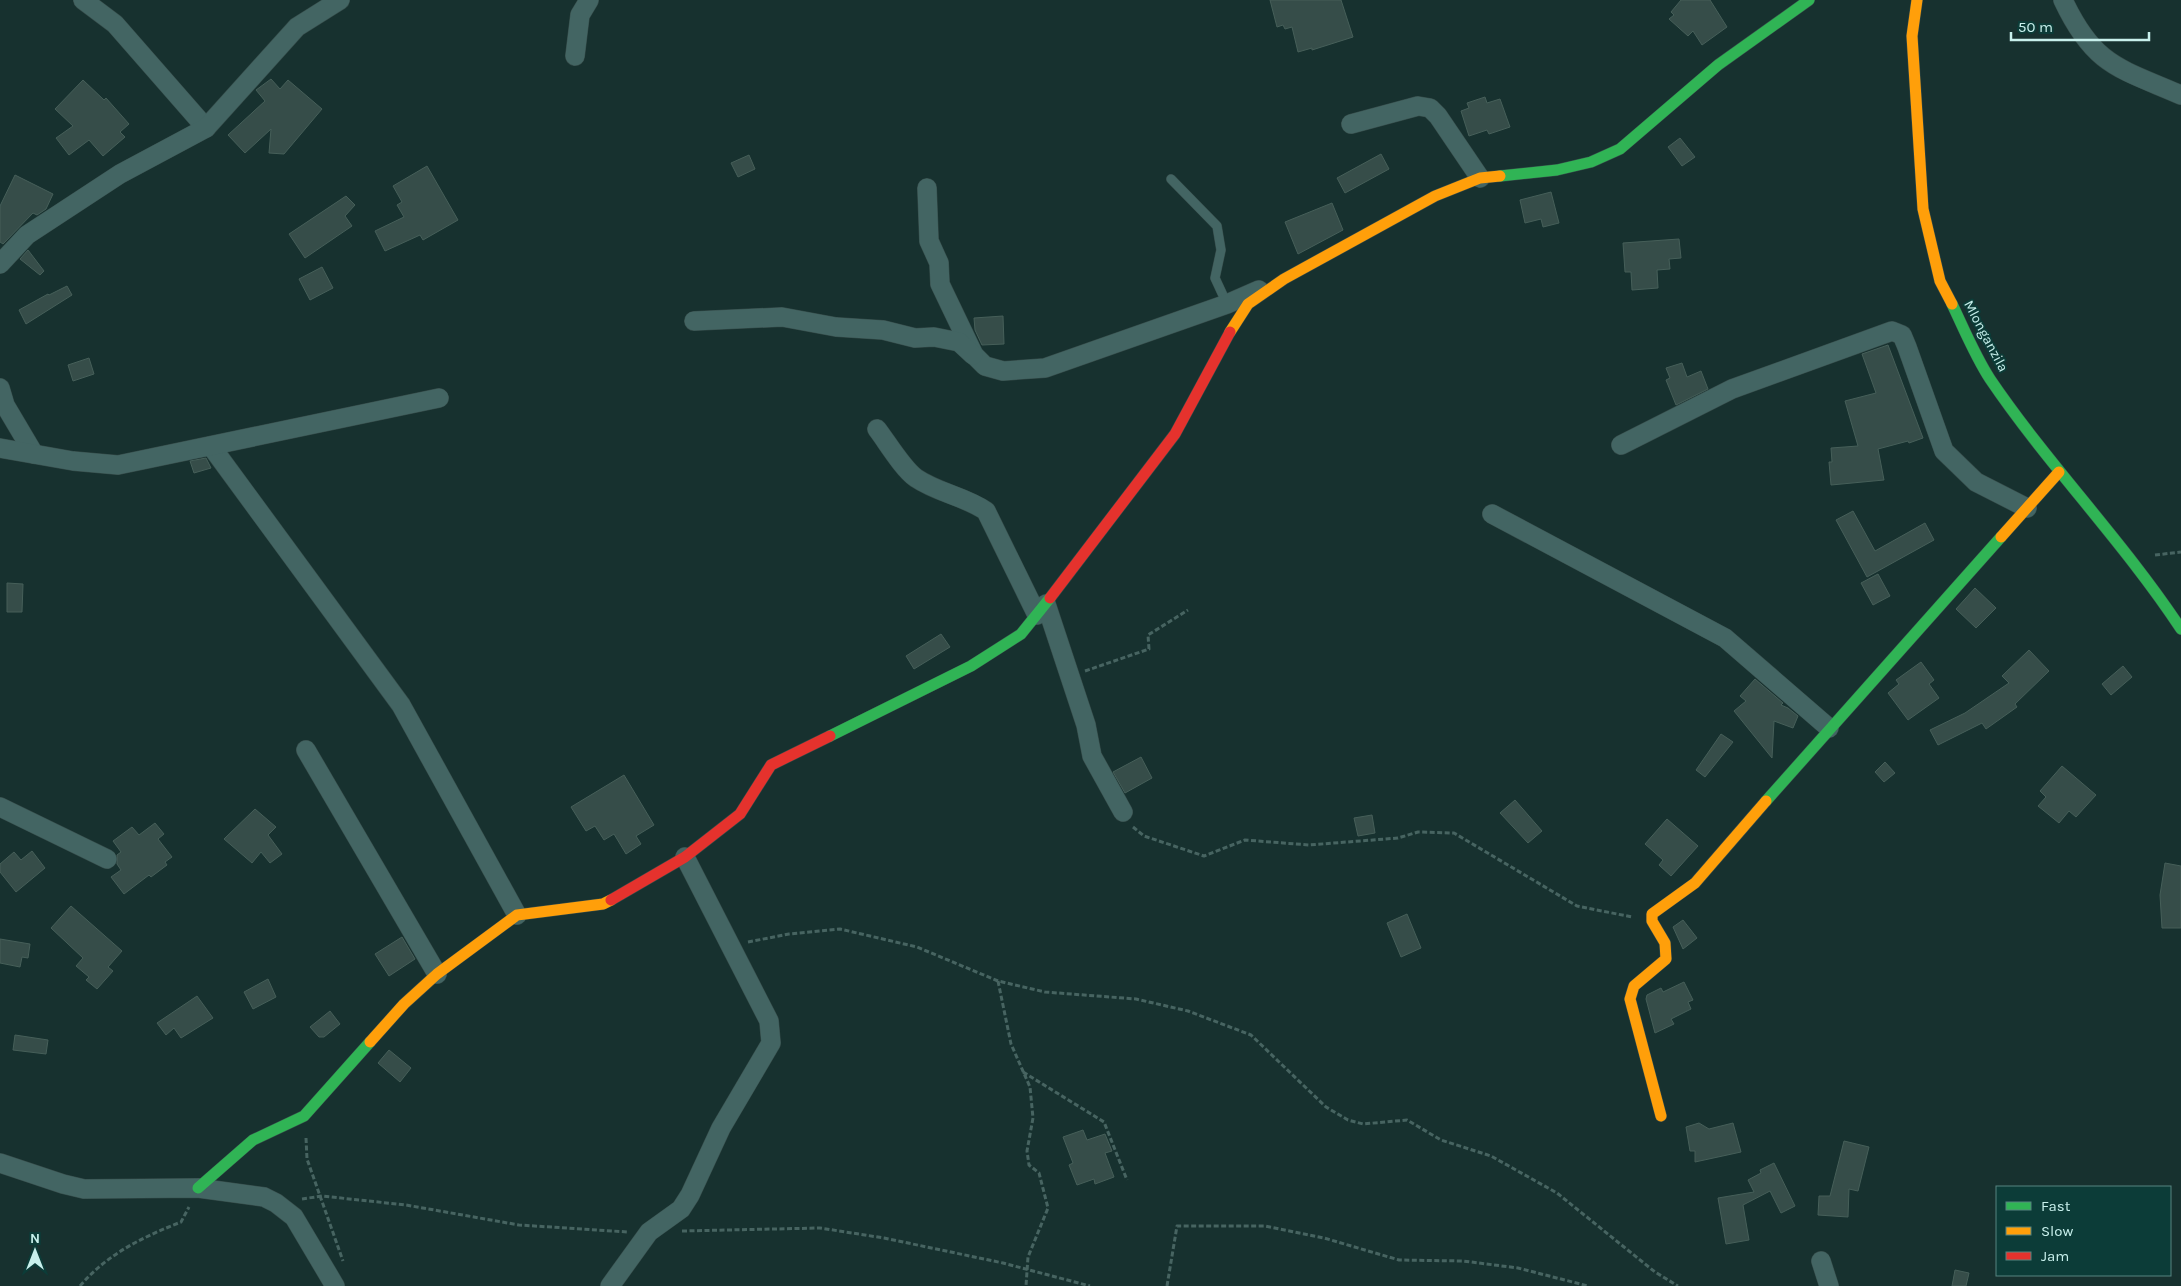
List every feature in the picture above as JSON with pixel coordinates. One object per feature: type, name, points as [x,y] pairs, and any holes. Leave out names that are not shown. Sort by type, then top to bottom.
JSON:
[{"type":"street","points":[[83,0],[115,24],[206,128]]},
{"type":"street","points":[[0,264],[27,235],[120,174],[206,128],[296,27],[340,0]]},
{"type":"street","points":[[575,56],[580,15],[589,0]]},
{"type":"street","points":[[694,321],[782,316],[836,328],[883,330],[915,338],[934,337],[959,342],[985,366],[1003,371],[1045,368],[1227,304],[1284,279],[1434,196],[1480,178],[1557,170],[1591,162],[1620,150],[1718,65],[1809,0]]},
{"type":"street","name":"Mlonganzila","points":[[1917,0],[1912,36],[1923,209],[1940,281],[1989,377],[2059,472],[2158,594],[2181,629]]},
{"type":"street","points":[[2063,0],[2081,34],[2091,48],[2110,64],[2181,95]]},
{"type":"street","points":[[1352,124],[1418,106],[1430,108],[1438,116],[1480,178]]},
{"type":"street","points":[[928,188],[929,241],[939,264],[940,284],[974,355]]},
{"type":"street","points":[[198,1188],[252,1140],[304,1116],[404,1004],[437,974],[517,915],[603,904],[685,856],[740,814],[771,765],[971,666],[1021,634],[1175,434],[1226,338],[1248,304],[1284,279]]},
{"type":"street","points":[[1622,445],[1732,389],[1892,331],[1902,335],[1944,451],[1976,482],[2027,508]]},
{"type":"street","points":[[0,388],[5,405],[34,454]]},
{"type":"street","points":[[0,448],[74,462],[118,465],[439,398]]},
{"type":"street","points":[[877,429],[914,477],[937,489],[971,501],[986,511],[1042,609],[1070,676],[1086,725],[1092,756],[1123,812]]},
{"type":"street","points":[[211,446],[401,705],[517,915]]},
{"type":"street","points":[[1662,1116],[1630,999],[1634,986],[1666,959],[1665,943],[1652,921],[1652,914],[1695,883],[1829,728],[2059,472]]},
{"type":"street","points":[[1492,514],[1725,638],[1829,728]]},
{"type":"street","points":[[306,750],[437,974]]},
{"type":"street","points":[[0,807],[107,859]]},
{"type":"street","points":[[610,1286],[649,1232],[681,1208],[690,1195],[721,1128],[771,1043],[769,1021],[685,856]]},
{"type":"street","points":[[0,1164],[63,1184],[84,1188],[198,1188],[249,1194],[276,1203],[294,1217],[335,1286]]},
{"type":"street","points":[[1821,1261],[1829,1286]]},
{"type":"lane","points":[[1172,179],[1217,226],[1221,250],[1215,278],[1227,304]]},
{"type":"path","points":[[1070,676],[1149,649],[1148,635],[1188,610]]},
{"type":"path","points":[[1123,812],[1132,826],[1144,836],[1204,856],[1245,840],[1309,845],[1398,838],[1418,832],[1454,834],[1577,906],[1628,918],[1652,914]]},
{"type":"path","points":[[730,945],[789,934],[840,929],[917,947],[998,981],[1045,992],[1136,999],[1188,1011],[1250,1035],[1326,1107],[1348,1120],[1363,1124],[1407,1120],[1442,1140],[1491,1156],[1557,1193],[1655,1272],[1678,1286]]},
{"type":"path","points":[[998,981],[1010,1044],[1030,1087],[1033,1118],[1027,1151],[1029,1165],[1039,1173],[1048,1208],[1028,1257],[1026,1286]]},
{"type":"path","points":[[1022,1071],[1104,1122],[1127,1180]]},
{"type":"path","points":[[304,1116],[307,1159],[344,1265]]},
{"type":"path","points":[[80,1286],[90,1273],[137,1240],[181,1222],[198,1188]]},
{"type":"path","points":[[1167,1286],[1177,1226],[1265,1226],[1324,1238],[1399,1260],[1463,1261],[1518,1268],[1588,1286]]},
{"type":"building","points":[[1270,0],[1341,0],[1353,37],[1312,50],[1312,48],[1298,52],[1292,27],[1285,29],[1283,25],[1277,27]]},
{"type":"building","points":[[1681,0],[1710,0],[1727,27],[1702,45],[1693,31],[1688,36],[1669,19],[1674,15],[1671,12]]},
{"type":"building","points":[[271,79],[280,89],[288,80],[322,109],[284,154],[269,153],[271,129],[245,153],[228,135],[265,101],[256,90]]},
{"type":"building","points":[[83,80],[104,100],[106,98],[129,124],[120,132],[125,137],[103,156],[89,140],[69,155],[56,138],[73,126],[55,109]]},
{"type":"building","points":[[1485,97],[1487,103],[1500,99],[1510,127],[1489,134],[1487,130],[1469,136],[1461,111],[1469,108],[1467,103]]},
{"type":"building","points":[[1680,138],[1695,157],[1682,166],[1668,147]]},
{"type":"building","points":[[1381,154],[1389,169],[1345,193],[1337,178]]},
{"type":"building","points":[[749,155],[755,169],[738,177],[731,163]]},
{"type":"building","points":[[427,166],[458,220],[423,240],[420,235],[385,251],[375,231],[404,217],[397,205],[402,202],[393,186]]},
{"type":"building","points":[[15,175],[53,194],[46,209],[37,215],[33,213],[3,244],[0,242],[0,206]]},
{"type":"building","points":[[1551,192],[1559,223],[1543,227],[1541,219],[1525,223],[1520,200]]},
{"type":"building","points":[[346,196],[355,205],[345,216],[352,226],[305,258],[289,234]]},
{"type":"building","points":[[1332,203],[1343,230],[1298,254],[1285,222]]},
{"type":"building","points":[[1679,239],[1681,258],[1669,259],[1670,269],[1657,270],[1658,288],[1632,290],[1631,272],[1625,272],[1623,243]]},
{"type":"building","points":[[28,250],[44,271],[40,275],[20,259]]},
{"type":"building","points":[[322,267],[333,288],[310,300],[299,279]]},
{"type":"building","points":[[67,286],[72,295],[26,324],[19,310]]},
{"type":"building","points":[[1003,316],[1004,344],[982,345],[975,330],[974,318]]},
{"type":"building","points":[[1888,345],[1923,438],[1909,443],[1908,441],[1878,449],[1884,480],[1831,485],[1829,462],[1832,462],[1831,448],[1858,446],[1845,401],[1876,393],[1862,354]]},
{"type":"building","points":[[89,358],[94,374],[73,381],[68,365]]},
{"type":"building","points":[[1682,363],[1687,377],[1701,371],[1708,389],[1676,405],[1666,380],[1670,378],[1666,368]]},
{"type":"building","points":[[206,458],[211,468],[194,473],[190,461]]},
{"type":"building","points":[[1853,511],[1875,551],[1925,523],[1934,540],[1867,577],[1836,520]]},
{"type":"building","points":[[1878,574],[1890,596],[1873,605],[1861,583]]},
{"type":"building","points":[[7,583],[23,584],[22,612],[7,612]]},
{"type":"building","points":[[1975,588],[1996,608],[1976,628],[1956,609]]},
{"type":"building","points":[[941,634],[950,647],[914,669],[906,656]]},
{"type":"building","points":[[2029,650],[2049,671],[2015,704],[2017,707],[1986,729],[1982,723],[1938,745],[1930,730],[1965,713],[2009,683],[2002,676]]},
{"type":"building","points":[[1921,662],[1934,680],[1929,684],[1939,698],[1908,720],[1888,693],[1899,684],[1896,680]]},
{"type":"building","points":[[2123,666],[2132,677],[2111,695],[2102,684]]},
{"type":"building","points":[[1755,679],[1783,703],[1781,705],[1798,716],[1793,728],[1774,721],[1772,758],[1734,711],[1746,701],[1740,696]]},
{"type":"building","points":[[1721,734],[1733,742],[1705,777],[1696,770]]},
{"type":"building","points":[[1141,757],[1152,778],[1125,793],[1113,772]]},
{"type":"building","points":[[1885,762],[1895,773],[1884,782],[1875,772]]},
{"type":"building","points":[[2062,766],[2096,795],[2076,817],[2069,811],[2059,823],[2038,806],[2046,797],[2040,791]]},
{"type":"building","points":[[624,775],[654,825],[636,836],[641,844],[626,854],[614,834],[604,840],[595,826],[586,831],[571,807]]},
{"type":"building","points":[[1515,800],[1542,831],[1528,843],[1500,813]]},
{"type":"building","points":[[255,809],[276,827],[268,835],[282,854],[270,863],[261,852],[252,863],[224,839]]},
{"type":"building","points":[[1372,815],[1375,833],[1358,836],[1354,818]]},
{"type":"building","points":[[1667,819],[1698,846],[1671,876],[1659,865],[1663,860],[1645,844]]},
{"type":"building","points":[[155,823],[164,834],[158,839],[172,857],[165,862],[167,865],[151,877],[149,875],[124,894],[111,877],[121,870],[117,864],[117,855],[121,852],[113,841],[132,827],[139,835]]},
{"type":"building","points":[[32,851],[45,868],[16,892],[0,872],[0,864],[14,852],[21,860]]},
{"type":"building","points":[[2165,863],[2181,866],[2181,928],[2162,928],[2160,895]]},
{"type":"building","points":[[71,906],[122,951],[108,967],[113,971],[97,989],[86,980],[89,977],[76,966],[83,958],[51,928]]},
{"type":"building","points":[[1407,914],[1421,948],[1401,957],[1387,923]]},
{"type":"building","points":[[1683,920],[1697,938],[1683,949],[1673,927]]},
{"type":"building","points":[[402,937],[415,959],[389,976],[375,954]]},
{"type":"building","points":[[0,939],[30,944],[28,958],[22,957],[20,967],[0,963]]},
{"type":"building","points":[[268,979],[276,997],[253,1009],[244,992]]},
{"type":"building","points":[[1684,982],[1693,1000],[1688,1002],[1691,1009],[1671,1019],[1674,1024],[1655,1033],[1646,999],[1647,995],[1661,988],[1663,992]]},
{"type":"building","points":[[197,996],[213,1018],[181,1038],[174,1028],[166,1035],[157,1023]]},
{"type":"building","points":[[330,1011],[340,1024],[324,1037],[319,1037],[310,1027]]},
{"type":"building","points":[[15,1035],[48,1040],[46,1054],[13,1050]]},
{"type":"building","points":[[389,1050],[411,1068],[400,1082],[378,1063]]},
{"type":"building","points":[[1699,1123],[1709,1129],[1733,1123],[1741,1152],[1695,1162],[1695,1151],[1690,1151],[1686,1127]]},
{"type":"building","points":[[1083,1130],[1087,1140],[1105,1134],[1112,1151],[1105,1153],[1114,1177],[1095,1184],[1094,1179],[1077,1185],[1069,1165],[1073,1163],[1063,1137]]},
{"type":"building","points":[[1844,1141],[1869,1147],[1858,1191],[1849,1189],[1848,1217],[1818,1215],[1819,1196],[1830,1196]]},
{"type":"building","points":[[1774,1163],[1795,1206],[1781,1213],[1770,1191],[1743,1205],[1749,1240],[1726,1244],[1718,1198],[1754,1192],[1748,1180],[1761,1173],[1760,1170]]},
{"type":"building","points":[[1955,1270],[1969,1273],[1966,1286],[1952,1286]]},
{"type":"traffic: fast","points":[[1500,176],[1557,170],[1591,162],[1620,149],[1718,65],[1809,0]]},
{"type":"traffic: fast","points":[[1952,304],[1990,379],[2037,442],[2135,565],[2181,629]]},
{"type":"traffic: fast","points":[[1766,801],[2001,537]]},
{"type":"traffic: fast","points":[[830,736],[971,666],[1021,634],[1050,598]]},
{"type":"traffic: fast","points":[[198,1188],[253,1140],[304,1116],[370,1042]]},
{"type":"traffic: slow","points":[[1917,0],[1912,36],[1923,209],[1940,281],[1952,304]]},
{"type":"traffic: slow","points":[[1230,332],[1248,304],[1284,279],[1435,196],[1480,178],[1500,176]]},
{"type":"traffic: slow","points":[[2001,537],[2059,472]]},
{"type":"traffic: slow","points":[[1661,1116],[1630,999],[1634,986],[1666,959],[1665,943],[1652,921],[1652,914],[1695,883],[1766,801]]},
{"type":"traffic: slow","points":[[370,1042],[404,1004],[437,974],[517,915],[603,904],[611,900]]},
{"type":"traffic: jam","points":[[1050,598],[1175,434],[1230,332]]},
{"type":"traffic: jam","points":[[611,900],[685,857],[740,814],[771,765],[830,736]]}]
